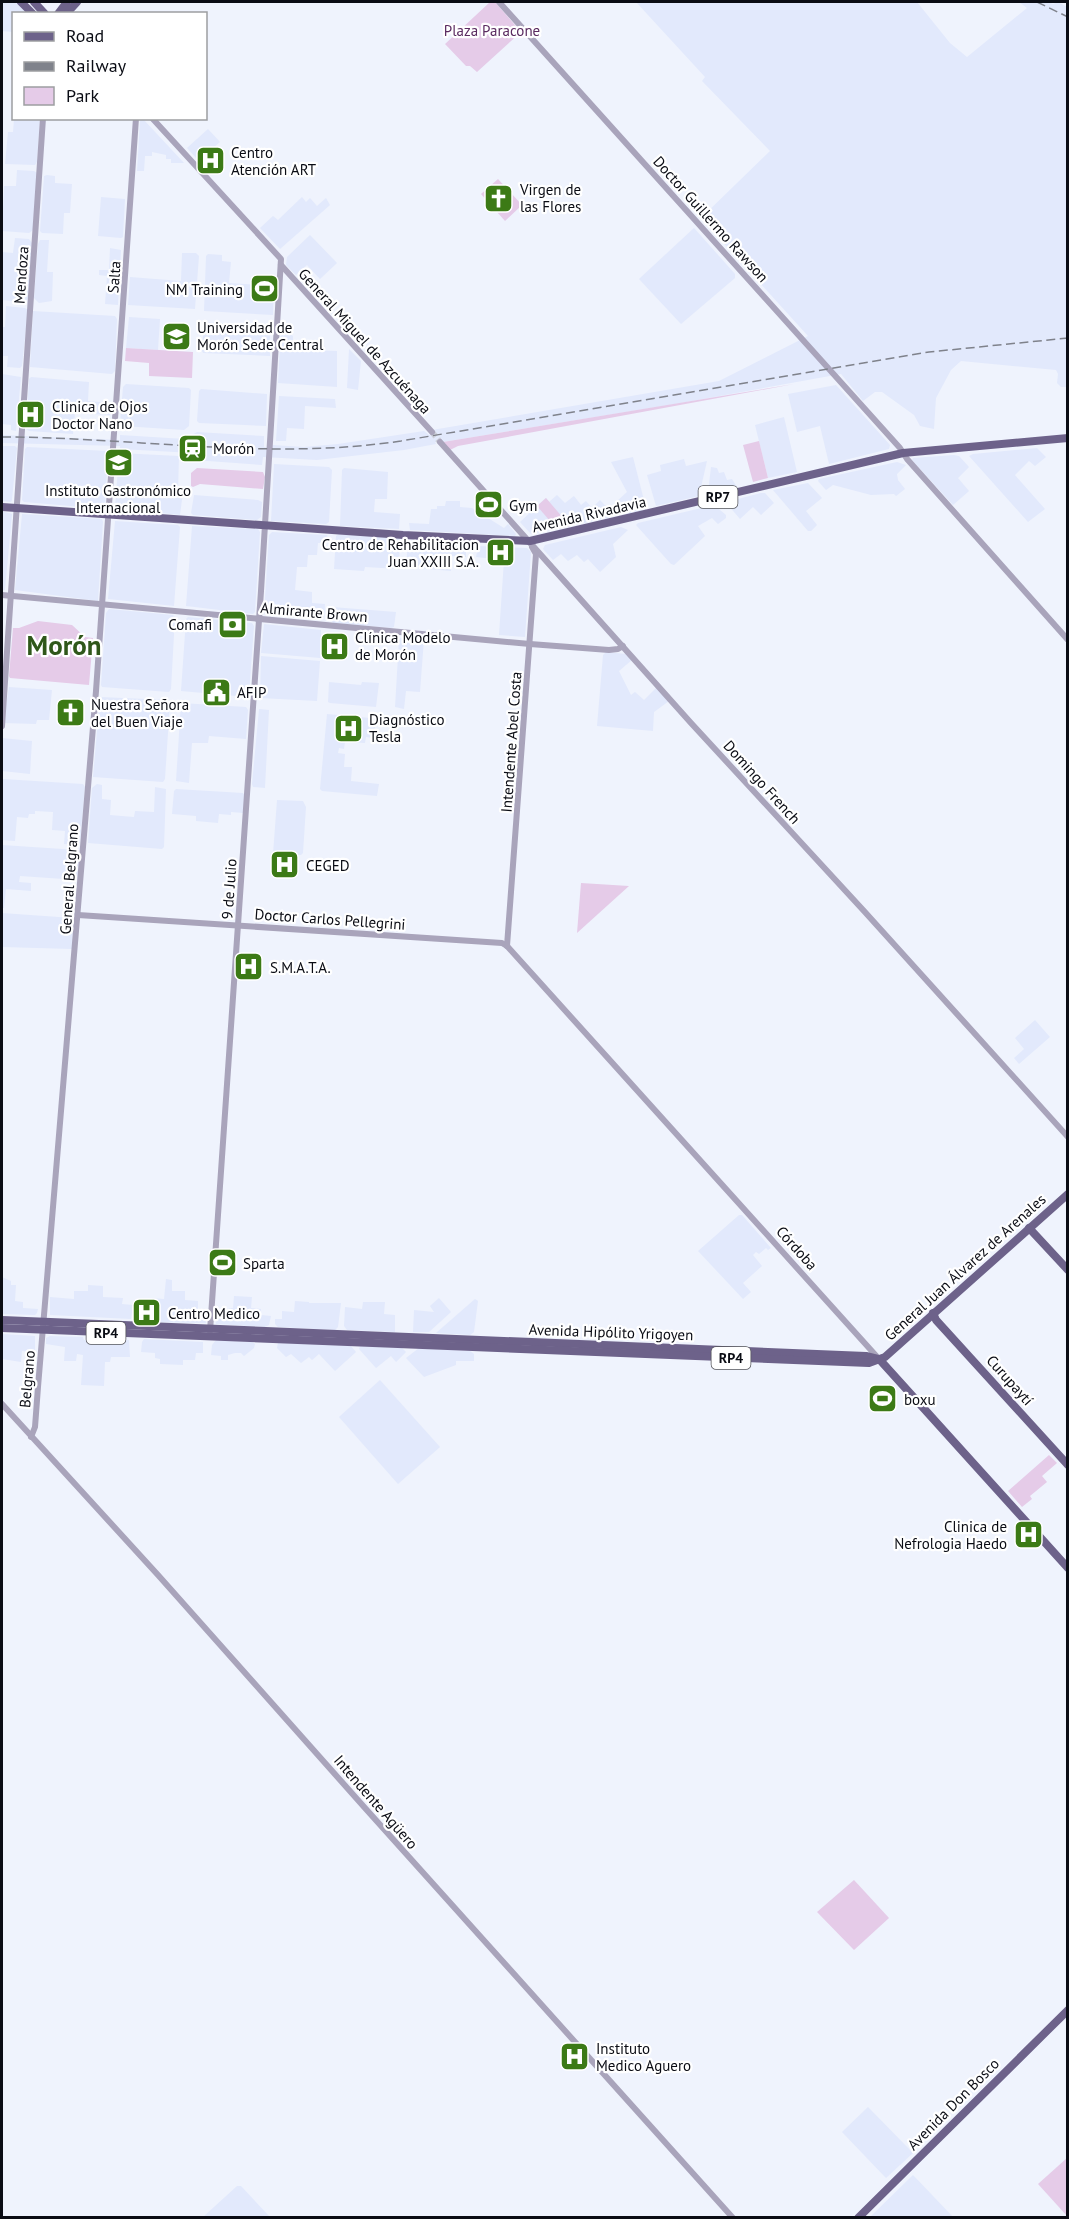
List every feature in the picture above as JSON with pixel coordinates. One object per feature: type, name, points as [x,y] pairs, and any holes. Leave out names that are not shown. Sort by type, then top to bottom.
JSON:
[{"type":"main road","points":[[21,2],[32,12]]},
{"type":"main road","name":"Avenida Rivadavia","points":[[2,507],[530,541],[903,453],[1068,438]]},
{"type":"main road","name":"General Juan Álvarez de Arenales","points":[[880,1360],[1068,1194]]},
{"type":"main road","points":[[1029,1228],[1068,1270]]},
{"type":"main road","name":"Curupaytí","points":[[933,1313],[936,1320],[1068,1464]]},
{"type":"main road","name":"Avenida Hipólito Yrigoyen","points":[[2,1320],[43,1326]]},
{"type":"main road","name":"Avenida Hipólito Yrigoyen","points":[[2,1328],[43,1326],[866,1356],[880,1360]]},
{"type":"main road","name":"Córdoba","points":[[880,1360],[1068,1568]]},
{"type":"main road","name":"Avenida Don Bosco","points":[[858,2217],[1068,2010]]},
{"type":"street","name":"Doctor Guillermo Rawson","points":[[499,2],[800,335],[1068,640]]},
{"type":"street","name":"Mendoza","points":[[2,726],[43,120]]},
{"type":"street","name":"Salta","points":[[115,437],[136,120]]},
{"type":"street","name":"9 de Julio","points":[[154,120],[279,255],[281,266],[210,1333]]},
{"type":"street","name":"General Miguel de Azcuénaga","points":[[281,266],[432,432]]},
{"type":"street","name":"General Belgrano","points":[[43,1326],[115,437]]},
{"type":"street","name":"Domingo French","points":[[440,442],[1068,1137]]},
{"type":"street","name":"Intendente Abel Costa","points":[[507,946],[531,644],[536,554],[530,541]]},
{"type":"street","name":"Almirante Brown","points":[[2,595],[531,644],[609,650],[618,650],[623,646]]},
{"type":"street","name":"Doctor Carlos Pellegrini","points":[[78,915],[502,943],[507,946]]},
{"type":"street","name":"Córdoba","points":[[507,946],[880,1360]]},
{"type":"street","name":"Belgrano","points":[[31,1437],[35,1427],[43,1326]]},
{"type":"street","name":"Intendente Agüero","points":[[2,1404],[733,2217]]},
{"type":"shaded area","points":[[2,2],[16,2],[28,12],[12,12],[12,32],[2,31]]},
{"type":"shaded area","points":[[636,2],[917,2],[950,43],[967,57],[1027,8],[1019,2],[1053,4],[1058,2],[1067,7],[1067,387],[1061,387],[1057,383],[1056,370],[961,361],[951,370],[936,398],[934,429],[920,426],[914,415],[882,392],[875,392],[863,401],[841,374],[681,403],[435,442],[436,444],[404,450],[317,460],[263,457],[262,465],[194,460],[193,453],[120,449],[120,446],[2,443],[2,435],[120,440],[120,435],[185,439],[197,432],[264,436],[264,447],[272,448],[273,445],[304,447],[338,444],[424,431],[429,435],[433,432],[432,430],[719,381],[808,336],[701,218],[770,151],[702,81],[705,77]]},
{"type":"shaded area","points":[[14,120],[40,120],[35,165],[5,164],[8,132],[13,132]]},
{"type":"shaded area","points":[[144,120],[184,163],[171,163],[171,159],[166,159],[166,155],[152,152],[152,156],[145,156],[144,171],[137,171],[140,121]]},
{"type":"shaded area","points":[[208,129],[220,142],[207,153],[218,165],[211,171],[207,170],[187,148]]},
{"type":"shaded area","points":[[17,170],[37,173],[33,230],[29,233],[2,231],[4,186],[16,186]]},
{"type":"shaded area","points":[[44,176],[55,176],[55,183],[72,184],[70,213],[64,213],[63,234],[40,231]]},
{"type":"shaded area","points":[[101,197],[125,199],[123,237],[98,236]]},
{"type":"shaded area","points":[[302,197],[306,202],[310,198],[317,206],[326,198],[330,205],[280,249],[260,228],[273,216],[278,220]]},
{"type":"shaded area","points":[[694,228],[735,274],[735,278],[681,324],[639,279]]},
{"type":"shaded area","points":[[310,235],[337,263],[320,279],[307,265],[296,275],[286,265],[287,257]]},
{"type":"shaded area","points":[[15,238],[29,239],[32,243],[28,299],[24,302],[2,300],[2,252],[13,253]]},
{"type":"shaded area","points":[[40,240],[49,240],[47,272],[53,272],[52,301],[39,303],[34,298]]},
{"type":"shaded area","points":[[110,248],[121,250],[118,305],[105,304],[107,276],[99,275],[99,270],[109,270]]},
{"type":"shaded area","points":[[182,253],[196,253],[199,256],[195,309],[128,305],[130,277],[181,281]]},
{"type":"shaded area","points":[[208,254],[222,255],[222,261],[231,262],[229,283],[274,286],[273,315],[204,311],[206,256]]},
{"type":"shaded area","points":[[6,306],[28,310],[20,368],[7,367],[8,356],[2,356],[2,327],[5,327]]},
{"type":"shaded area","points":[[33,311],[115,316],[117,319],[115,371],[112,374],[30,367]]},
{"type":"shaded area","points":[[129,317],[160,319],[158,350],[126,348]]},
{"type":"shaded area","points":[[204,322],[270,326],[270,356],[203,353]]},
{"type":"shaded area","points":[[291,327],[293,342],[310,343],[310,350],[337,351],[337,387],[278,383],[281,329]]},
{"type":"shaded area","points":[[349,349],[361,361],[358,390],[347,388]]},
{"type":"shaded area","points":[[2,374],[21,377],[16,431],[11,430],[11,425],[2,424]]},
{"type":"shaded area","points":[[31,377],[89,382],[88,401],[111,403],[110,415],[75,413],[73,434],[29,431],[26,429]]},
{"type":"shaded area","points":[[126,384],[189,388],[191,390],[189,426],[184,430],[122,426],[120,423],[123,387]]},
{"type":"shaded area","points":[[836,385],[890,445],[889,449],[829,464],[820,426],[797,432],[788,394]]},
{"type":"shaded area","points":[[201,389],[267,394],[266,426],[199,423],[197,421]]},
{"type":"shaded area","points":[[279,396],[335,399],[336,408],[305,406],[304,429],[287,428],[286,441],[276,441]]},
{"type":"shaded area","points":[[784,417],[797,472],[768,478],[755,425]]},
{"type":"shaded area","points":[[2,446],[17,448],[11,502],[2,501]]},
{"type":"shaded area","points":[[27,447],[108,451],[105,509],[24,502],[22,500],[25,449]]},
{"type":"shaded area","points":[[1037,448],[1046,457],[1035,466],[1029,461],[1015,475],[1045,509],[1028,522],[969,456]]},
{"type":"shaded area","points":[[119,453],[179,456],[178,492],[183,492],[180,515],[115,508]]},
{"type":"shaded area","points":[[959,456],[969,467],[958,478],[969,491],[953,505],[912,460],[913,458]]},
{"type":"shaded area","points":[[633,457],[646,510],[627,514],[615,503],[627,492],[611,462]]},
{"type":"shaded area","points":[[684,459],[686,466],[707,461],[699,496],[656,506],[647,475],[661,471],[660,465]]},
{"type":"shaded area","points":[[897,462],[906,465],[897,474],[898,480],[905,489],[896,496],[894,494],[871,495],[833,485],[826,490],[818,481],[819,479]]},
{"type":"shaded area","points":[[274,464],[329,467],[332,470],[329,522],[326,524],[271,521]]},
{"type":"shaded area","points":[[711,467],[717,468],[719,473],[724,472],[727,480],[732,479],[737,487],[708,492]]},
{"type":"shaded area","points":[[344,468],[388,472],[387,499],[375,499],[374,512],[400,514],[399,529],[340,526],[342,470]]},
{"type":"shaded area","points":[[808,483],[822,498],[806,511],[817,525],[811,531],[808,531],[773,490]]},
{"type":"shaded area","points":[[765,493],[774,503],[761,515],[753,507],[740,519],[728,505],[730,501]]},
{"type":"shaded area","points":[[194,495],[258,500],[262,502],[261,517],[257,520],[193,515],[191,513]]},
{"type":"shaded area","points":[[557,495],[565,503],[574,496],[581,505],[586,501],[592,508],[600,500],[614,515],[531,534],[520,522],[546,498],[549,502]]},
{"type":"shaded area","points":[[446,501],[460,501],[460,507],[472,508],[504,528],[508,524],[516,534],[515,536],[410,530],[409,523],[429,524],[431,509],[445,506]]},
{"type":"shaded area","points":[[714,505],[726,515],[726,518],[718,524],[712,518],[698,526],[705,536],[674,565],[636,525],[638,523]]},
{"type":"shaded area","points":[[2,511],[12,514],[5,590],[2,590]]},
{"type":"shaded area","points":[[22,514],[102,519],[98,601],[15,590]]},
{"type":"shaded area","points":[[115,521],[178,525],[180,527],[174,606],[108,599]]},
{"type":"shaded area","points":[[192,526],[258,529],[260,532],[255,612],[253,614],[186,606]]},
{"type":"shaded area","points":[[621,527],[628,530],[613,544],[616,557],[600,572],[588,559],[584,562],[577,555],[568,561],[561,554],[553,560],[543,549],[545,545]]},
{"type":"shaded area","points":[[272,532],[327,535],[327,543],[318,543],[317,555],[308,555],[307,567],[297,567],[295,590],[312,592],[312,603],[325,604],[324,618],[266,615],[264,613],[269,535]]},
{"type":"shaded area","points":[[339,534],[400,538],[399,569],[365,567],[364,571],[334,569],[336,536]]},
{"type":"shaded area","points":[[408,542],[458,545],[459,548],[466,548],[466,557],[451,556],[451,571],[406,567]]},
{"type":"shaded area","points":[[478,546],[527,548],[531,552],[525,637],[499,635],[504,560],[476,557]]},
{"type":"shaded area","points":[[332,607],[396,612],[394,627],[333,623],[331,620]]},
{"type":"shaded area","points":[[109,609],[175,617],[169,692],[102,687],[106,613]]},
{"type":"shaded area","points":[[188,617],[252,623],[254,626],[247,697],[181,691],[186,619]]},
{"type":"shaded area","points":[[264,624],[321,630],[320,658],[261,653]]},
{"type":"shaded area","points":[[399,639],[424,639],[420,692],[406,691],[404,709],[395,707]]},
{"type":"shaded area","points":[[606,652],[626,654],[633,659],[619,671],[631,695],[635,692],[644,700],[657,687],[669,701],[654,712],[653,731],[597,726],[603,655]]},
{"type":"shaded area","points":[[261,656],[320,661],[317,701],[260,698]]},
{"type":"shaded area","points":[[329,682],[361,685],[362,682],[379,683],[376,707],[328,702]]},
{"type":"shaded area","points":[[9,687],[52,690],[49,720],[37,720],[36,724],[3,723]]},
{"type":"shaded area","points":[[100,697],[169,700],[163,782],[93,777]]},
{"type":"shaded area","points":[[181,703],[246,707],[248,710],[246,739],[209,736],[208,743],[192,743],[189,783],[176,781]]},
{"type":"shaded area","points":[[259,709],[269,710],[265,788],[253,787],[252,784]]},
{"type":"shaded area","points":[[327,714],[383,721],[383,725],[375,726],[374,738],[366,737],[365,743],[345,742],[344,749],[339,748],[338,753],[345,754],[344,767],[352,767],[351,781],[379,784],[377,796],[320,789]]},
{"type":"shaded area","points":[[2,738],[32,741],[30,774],[2,771]]},
{"type":"shaded area","points":[[3,779],[83,784],[85,787],[80,843],[64,844],[65,831],[52,830],[53,812],[35,811],[35,814],[29,814],[28,818],[17,817],[15,841],[2,840]]},
{"type":"shaded area","points":[[97,784],[102,785],[102,799],[111,800],[110,815],[134,817],[135,811],[154,812],[155,787],[166,789],[164,847],[162,849],[88,843],[92,788]]},
{"type":"shaded area","points":[[176,789],[243,793],[245,796],[243,813],[219,814],[218,823],[196,821],[196,816],[172,814]]},
{"type":"shaded area","points":[[277,800],[303,801],[306,807],[301,855],[273,854]]},
{"type":"shaded area","points":[[2,845],[78,850],[80,855],[78,880],[20,876],[19,882],[31,883],[31,891],[6,889],[4,908],[2,908]]},
{"type":"shaded area","points":[[2,913],[73,918],[72,949],[2,947]]},
{"type":"shaded area","points":[[1035,1020],[1050,1037],[1019,1064],[1014,1058],[1024,1049],[1015,1038]]},
{"type":"shaded area","points":[[739,1215],[742,1215],[771,1248],[768,1250],[766,1248],[759,1254],[756,1252],[753,1255],[762,1266],[743,1283],[751,1292],[743,1299],[698,1251]]},
{"type":"shaded area","points":[[2,1277],[11,1281],[11,1285],[16,1285],[15,1301],[23,1302],[23,1308],[38,1309],[35,1315],[2,1314]]},
{"type":"shaded area","points":[[166,1279],[172,1280],[172,1291],[185,1291],[185,1300],[198,1301],[198,1319],[206,1319],[206,1323],[144,1322],[141,1320],[142,1306],[152,1306],[152,1298],[164,1299]]},
{"type":"shaded area","points":[[88,1285],[103,1286],[103,1297],[123,1298],[122,1304],[133,1305],[131,1319],[50,1315],[50,1297],[74,1299],[74,1291],[88,1291]]},
{"type":"shaded area","points":[[234,1296],[252,1297],[251,1308],[261,1309],[261,1315],[271,1316],[269,1325],[265,1327],[216,1324],[214,1314],[228,1314],[229,1308],[233,1308]]},
{"type":"shaded area","points":[[439,1298],[451,1312],[429,1332],[413,1332],[414,1310],[434,1312],[430,1306]]},
{"type":"shaded area","points":[[475,1299],[478,1301],[474,1332],[470,1335],[436,1333]]},
{"type":"shaded area","points":[[295,1301],[341,1303],[338,1327],[335,1330],[278,1327],[275,1319],[282,1319],[282,1311],[294,1312]]},
{"type":"shaded area","points":[[363,1302],[385,1302],[384,1314],[395,1315],[395,1332],[347,1330],[344,1326],[345,1307],[362,1309]]},
{"type":"shaded area","points":[[2,1334],[35,1336],[35,1352],[22,1351],[21,1362],[2,1359]]},
{"type":"shaded area","points":[[50,1336],[83,1337],[84,1340],[129,1340],[130,1357],[111,1357],[110,1362],[105,1362],[104,1386],[81,1385],[83,1355],[77,1354],[76,1361],[64,1361],[65,1347],[46,1344],[46,1338]]},
{"type":"shaded area","points":[[144,1339],[203,1342],[203,1353],[196,1353],[195,1360],[183,1360],[183,1365],[160,1364],[160,1359],[155,1358],[155,1353],[141,1352]]},
{"type":"shaded area","points":[[216,1340],[255,1344],[254,1348],[244,1356],[241,1353],[235,1353],[228,1355],[228,1360],[221,1360],[221,1356],[211,1355],[212,1345]]},
{"type":"shaded area","points":[[278,1342],[350,1345],[356,1352],[335,1371],[319,1354],[312,1360],[309,1357],[301,1363],[291,1354],[286,1357],[277,1348]]},
{"type":"shaded area","points":[[360,1346],[402,1348],[406,1352],[396,1362],[391,1356],[376,1368],[359,1349]]},
{"type":"shaded area","points":[[419,1348],[470,1351],[474,1354],[474,1361],[456,1361],[456,1365],[424,1377],[406,1358]]},
{"type":"shaded area","points":[[380,1380],[440,1447],[398,1484],[339,1417]]},
{"type":"shaded area","points":[[868,2107],[913,2153],[886,2178],[842,2132]]},
{"type":"shaded area","points":[[912,2176],[953,2217],[870,2217]]},
{"type":"shaded area","points":[[237,2186],[241,2186],[270,2217],[203,2217]]},
{"type":"green space","name":"Plaza Paracone","points":[[490,2],[495,2],[521,32],[477,72],[470,66],[466,66],[445,44]]},
{"type":"green space","points":[[498,179],[522,205],[505,221],[481,194]]},
{"type":"green space","points":[[126,348],[193,352],[192,378],[149,376],[149,363],[125,361]]},
{"type":"green space","points":[[794,384],[458,446],[450,450],[443,442]]},
{"type":"green space","points":[[759,441],[768,478],[753,482],[743,445]]},
{"type":"green space","points":[[197,468],[263,472],[265,477],[263,489],[200,484],[193,487],[191,486],[191,473]]},
{"type":"green space","points":[[546,498],[570,526],[557,529],[537,506]]},
{"type":"green space","points":[[38,621],[72,625],[85,637],[93,638],[89,685],[10,678],[13,628]]},
{"type":"green space","points":[[581,883],[629,886],[577,933]]},
{"type":"green space","points":[[1049,1455],[1057,1463],[1042,1476],[1047,1482],[1030,1496],[1032,1499],[1022,1507],[1008,1491]]},
{"type":"green space","points":[[854,1880],[889,1918],[854,1950],[817,1912]]},
{"type":"green space","points":[[1067,2158],[1067,2216],[1038,2184]]},
{"type":"tunnel","points":[[432,432],[440,442]]},
{"type":"railway","points":[[1037,2],[1068,17]]},
{"type":"railway","points":[[2,437],[251,449],[351,447],[401,441],[929,352],[1068,338]]},
{"type":"place","name":"Centro Atención ART","points":[[210,161]]},
{"type":"place","name":"Virgen de las Flores","points":[[499,198]]},
{"type":"place","name":"NM Training","points":[[264,289]]},
{"type":"place","name":"Universidad de Morón Sede Central","points":[[176,336]]},
{"type":"place","name":"Clinica de Ojos Doctor Nano","points":[[31,415]]},
{"type":"place","name":"Morón","points":[[192,448]]},
{"type":"place","name":"Instituto Gastronómico Internacional","points":[[118,463]]},
{"type":"place","name":"Gym","points":[[488,505]]},
{"type":"place","name":"Centro de Rehabilitacion Juan XXIII S.A.","points":[[500,553]]},
{"type":"place","name":"Comafi","points":[[233,624]]},
{"type":"place","name":"Clínica Modelo de Morón","points":[[334,646]]},
{"type":"place","name":"AFIP","points":[[216,692]]},
{"type":"place","name":"Nuestra Señora del Buen Viaje","points":[[70,713]]},
{"type":"place","name":"Diagnóstico Tesla","points":[[348,728]]},
{"type":"place","name":"CEGED","points":[[285,865]]},
{"type":"place","name":"S.M.A.T.A.","points":[[249,967]]},
{"type":"place","name":"Sparta","points":[[222,1263]]},
{"type":"place","name":"Centro Medico","points":[[147,1313]]},
{"type":"place","name":"boxu","points":[[883,1399]]},
{"type":"place","name":"Clinica de Nefrologia Haedo","points":[[1028,1535]]},
{"type":"place","name":"Instituto Medico Aguero","points":[[575,2057]]},
{"type":"district","name":"Morón","points":[[64,645]]}]
